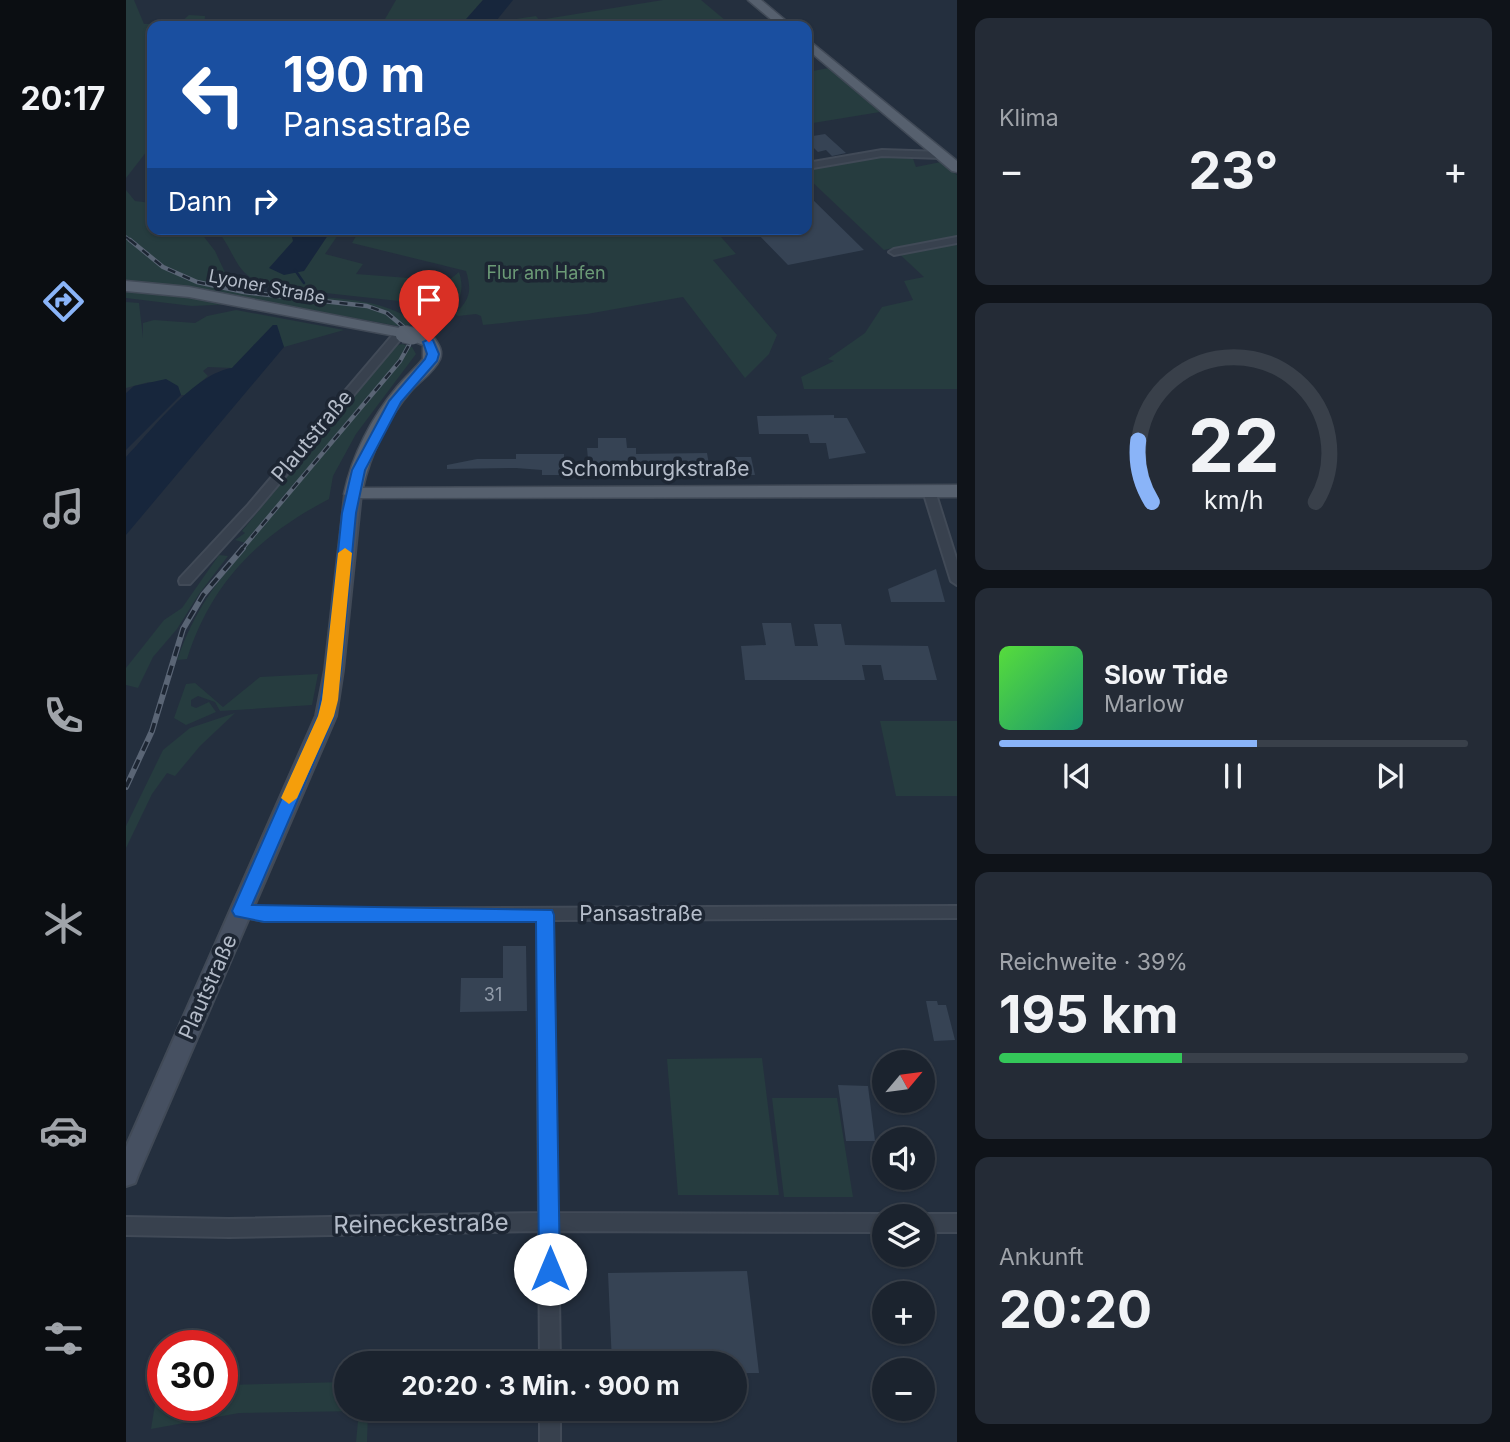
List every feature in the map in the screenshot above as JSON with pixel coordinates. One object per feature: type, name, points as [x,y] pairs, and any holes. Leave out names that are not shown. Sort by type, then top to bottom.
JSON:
[{"type":"main road","points":[[754,0],[780,21]]},
{"type":"main road","points":[[812,47],[957,168]]},
{"type":"main road","name":"Lyoner Straße","points":[[126,286],[189,292],[408,335]]},
{"type":"main road","name":"Plautstraße","points":[[126,1174],[326,716],[334,670],[352,494],[358,470],[395,401],[422,367],[424,352],[408,335]]},
{"type":"main road","name":"Schomburgkstraße","points":[[352,494],[957,491]]},
{"type":"street","points":[[812,165],[883,153],[942,155]]},
{"type":"street","points":[[894,252],[957,240]]},
{"type":"street","name":"Plautstraße","points":[[185,582],[408,335]]},
{"type":"street","points":[[929,491],[957,581]]},
{"type":"street","name":"Pansastraße","points":[[241,911],[264,915],[957,912]]},
{"type":"street","points":[[545,915],[550,1351]]},
{"type":"street","name":"Reineckestraße","points":[[126,1226],[872,1223]]},
{"type":"street","points":[[935,1223],[957,1223]]},
{"type":"street","points":[[550,1421],[551,1442]]},
{"type":"green space","points":[[126,0],[134,0],[144,24],[147,24],[147,151],[126,178]]},
{"type":"green space","points":[[396,0],[483,0],[464,21],[384,21]]},
{"type":"green space","points":[[663,0],[701,0],[726,21],[514,21],[536,16],[539,20]]},
{"type":"green space","points":[[189,15],[205,16],[204,21],[182,21]]},
{"type":"green space","points":[[829,68],[880,112],[812,123],[812,71]]},
{"type":"green space","points":[[880,156],[912,156],[916,167],[941,162],[957,175],[957,389],[804,389],[801,377],[834,361],[828,359],[865,333],[882,307],[913,300],[904,281],[924,277],[893,248],[884,250],[812,182],[812,168]]},
{"type":"green space","points":[[126,190],[135,201],[147,202],[147,235],[203,235],[215,251],[230,283],[252,290],[353,300],[377,305],[398,312],[416,324],[398,326],[200,290],[126,283]]},
{"type":"green space","points":[[221,235],[300,235],[270,268],[304,271],[328,235],[338,235],[325,254],[363,264],[356,274],[448,281],[459,272],[461,290],[456,304],[443,314],[426,320],[415,308],[399,301],[270,287],[249,277],[242,270]]},
{"type":"green space","name":"Flur am Hafen","points":[[357,235],[719,235],[736,254],[713,260],[777,335],[769,354],[745,378],[683,297],[587,314],[483,325],[481,316],[476,314],[455,314],[468,294],[466,271],[352,243]]},
{"type":"green space","points":[[126,289],[234,304],[192,306],[126,298]]},
{"type":"green space","points":[[126,302],[139,303],[143,338],[143,323],[154,320],[195,323],[207,316],[236,310],[344,330],[284,347],[273,325],[232,368],[208,367],[203,371],[208,376],[186,395],[181,395],[178,386],[149,382],[126,388]]},
{"type":"green space","points":[[402,344],[412,347],[416,354],[356,434],[333,476],[329,499],[280,529],[240,564],[209,607],[187,659],[177,660],[207,599],[249,544],[235,540],[245,533],[242,531],[395,346]]},
{"type":"green space","points":[[219,555],[228,556],[177,629],[153,657],[138,688],[126,685],[126,668],[164,620],[182,608]]},
{"type":"green space","points":[[318,674],[312,705],[220,711],[215,702],[198,696],[191,700],[191,706],[196,708],[209,702],[216,712],[186,725],[174,718],[186,684],[195,683],[223,707],[260,677]]},
{"type":"green space","points":[[235,713],[200,746],[175,776],[167,773],[152,794],[126,848],[126,826],[163,750],[190,728]]},
{"type":"green space","points":[[880,721],[957,721],[957,796],[896,796]]},
{"type":"green space","points":[[762,1058],[779,1195],[678,1195],[667,1059]]},
{"type":"green space","points":[[772,1098],[837,1098],[853,1197],[784,1197]]},
{"type":"green space","points":[[334,1382],[334,1411],[238,1413],[238,1385]]},
{"type":"green space","points":[[152,1421],[195,1421],[151,1429]]},
{"type":"green space","points":[[358,1421],[368,1421],[367,1442],[356,1442]]},
{"type":"water","points":[[483,0],[513,0],[496,21],[464,21]]},
{"type":"water","points":[[292,235],[328,235],[304,271],[284,275],[269,268],[293,241]]},
{"type":"water","points":[[273,325],[277,325],[284,347],[126,535],[126,457],[189,391],[203,380],[232,368]]},
{"type":"water","points":[[166,379],[178,386],[181,395],[126,450],[126,393],[134,386]]},
{"type":"building","points":[[825,134],[846,153],[832,156],[826,150],[818,152],[812,146],[812,136]]},
{"type":"building","points":[[812,199],[864,250],[788,265],[759,235],[812,235]]},
{"type":"building","points":[[834,415],[834,418],[847,418],[866,453],[829,459],[826,443],[810,443],[808,434],[759,434],[757,416]]},
{"type":"building","points":[[598,438],[626,438],[627,448],[636,448],[636,454],[707,453],[710,470],[651,471],[650,465],[601,466],[599,471],[589,471],[587,448],[598,448]]},
{"type":"building","points":[[516,454],[564,454],[564,475],[542,475],[542,470],[516,468],[447,469],[447,465],[477,459],[516,459]]},
{"type":"building","points":[[735,457],[751,457],[755,475],[738,475]]},
{"type":"building","points":[[936,569],[945,602],[891,602],[888,589]]},
{"type":"building","points":[[762,623],[791,623],[795,646],[818,646],[814,624],[841,624],[845,645],[928,646],[937,680],[884,680],[881,665],[862,665],[865,680],[745,680],[741,646],[766,645]]},
{"type":"building","points":[[503,946],[526,946],[527,1011],[460,1012],[461,978],[503,978]]},
{"type":"building","points":[[926,1001],[937,1001],[938,1005],[946,1005],[955,1040],[934,1041]]},
{"type":"building","points":[[838,1085],[868,1086],[873,1127],[872,1141],[846,1141]]},
{"type":"building","points":[[747,1271],[759,1373],[747,1373],[747,1351],[611,1351],[608,1273]]},
{"type":"waterway","points":[[295,270],[304,283]]},
{"type":"railway","points":[[126,237],[132,242]]},
{"type":"railway","points":[[130,240],[163,267],[197,282],[244,292],[367,306],[387,313],[406,329]]},
{"type":"railway","points":[[241,550],[400,361],[409,345]]},
{"type":"railway","points":[[126,787],[152,731],[183,629],[203,595],[243,548]]},
{"type":"slow traffic","points":[[289,798],[326,716],[330,700],[345,553]]},
{"type":"route","points":[[429,342],[433,354],[431,361],[422,367],[395,401],[358,470],[349,513],[334,670],[326,716],[241,911],[264,915],[545,915],[550,1269]]}]
